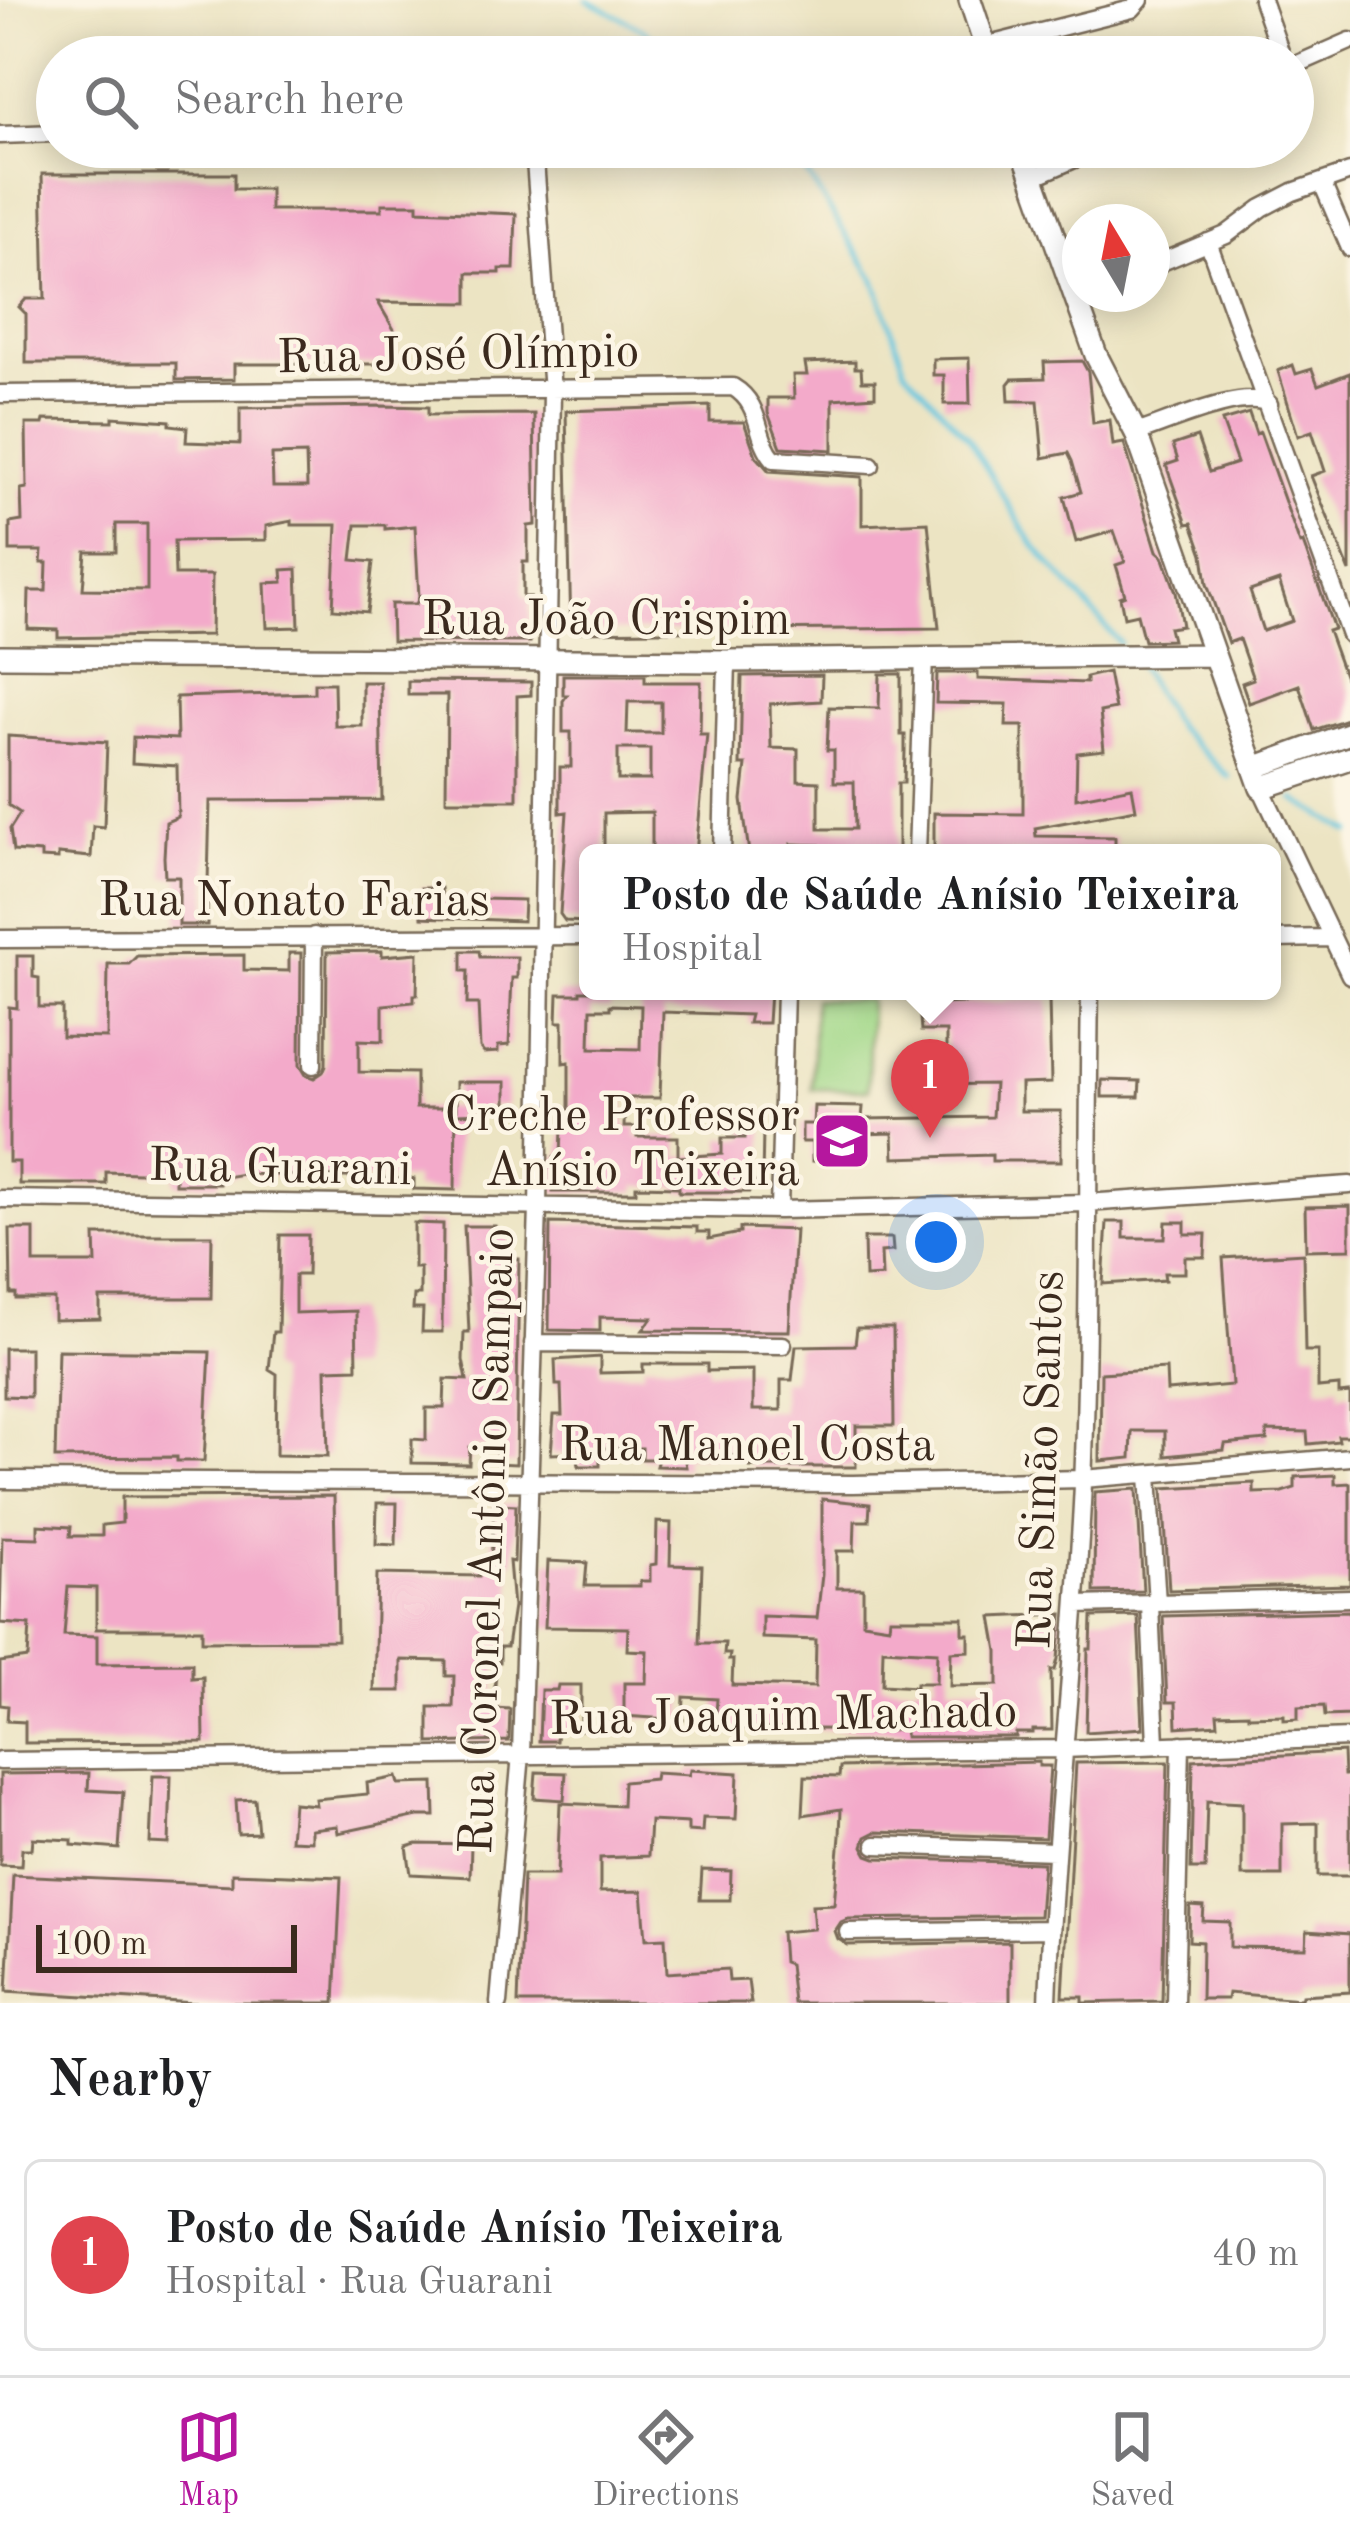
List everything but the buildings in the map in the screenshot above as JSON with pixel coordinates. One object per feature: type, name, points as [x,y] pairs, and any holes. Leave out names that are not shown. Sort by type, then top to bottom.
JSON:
[{"type":"street","points":[[970,0],[982,36]]},
{"type":"street","points":[[1041,36],[1132,9],[1140,0]]},
{"type":"street","points":[[1262,0],[1275,36]]},
{"type":"street","points":[[1314,57],[1350,41]]},
{"type":"street","points":[[0,135],[36,134]]},
{"type":"street","name":"Rua Coronel Antônio Sampaio","points":[[499,2003],[520,1754],[538,1208],[552,392],[536,168]]},
{"type":"street","points":[[1030,168],[1062,249]]},
{"type":"street","points":[[1033,177],[1054,168]]},
{"type":"street","points":[[1170,258],[1226,236],[1293,191],[1350,172]]},
{"type":"street","points":[[1322,184],[1350,245]]},
{"type":"street","points":[[1208,242],[1350,635]]},
{"type":"street","points":[[1085,312],[1096,356],[1136,433],[1257,778],[1350,975]]},
{"type":"street","name":"Rua José Olímpio","points":[[0,394],[733,387],[756,411],[764,443],[774,459],[871,465]]},
{"type":"street","points":[[1136,433],[1228,403],[1260,399],[1269,404]]},
{"type":"street","name":"Rua João Crispim","points":[[0,656],[547,661],[1212,656]]},
{"type":"street","points":[[917,844],[924,657]]},
{"type":"street","points":[[722,844],[727,661]]},
{"type":"street","points":[[1257,778],[1350,733]]},
{"type":"street","points":[[1257,778],[1350,758]]},
{"type":"street","points":[[313,1064],[314,936]]},
{"type":"street","name":"Rua Nonato Farias","points":[[0,939],[579,936]]},
{"type":"street","points":[[1281,939],[1329,938]]},
{"type":"street","points":[[779,1210],[785,1000]]},
{"type":"street","name":"Rua Simão Santos","points":[[1048,2003],[1054,1851],[1083,1479],[1090,1000]]},
{"type":"street","name":"Rua Guarani","points":[[0,1199],[779,1210],[1086,1203],[1350,1185]]},
{"type":"street","points":[[533,1343],[784,1345]]},
{"type":"street","name":"Rua Manoel Costa","points":[[0,1480],[853,1484],[1083,1479],[1350,1457]]},
{"type":"street","points":[[1149,1475],[1156,1744]]},
{"type":"street","points":[[1076,1604],[1350,1598]]},
{"type":"street","name":"Rua Joaquim Machado","points":[[0,1761],[1063,1750],[1350,1738]]},
{"type":"street","points":[[1175,2003],[1181,1744]]},
{"type":"street","points":[[876,1845],[1054,1851]]},
{"type":"street","points":[[848,1933],[1051,1929]]},
{"type":"green space","points":[[814,1000],[870,1000],[868,1090],[812,1089]]},
{"type":"waterway","points":[[587,0],[651,36]]},
{"type":"waterway","points":[[800,168],[875,280],[905,369],[968,438],[1032,543],[1120,643]]},
{"type":"waterway","points":[[1139,666],[1177,728],[1229,777]]},
{"type":"waterway","points":[[1294,799],[1350,832]]},
{"type":"place","name":"Posto de Saúde Anísio Teixeira","points":[[930,1138]]},
{"type":"place","name":"Creche Professor Anísio Teixeira","points":[[842,1141]]}]
